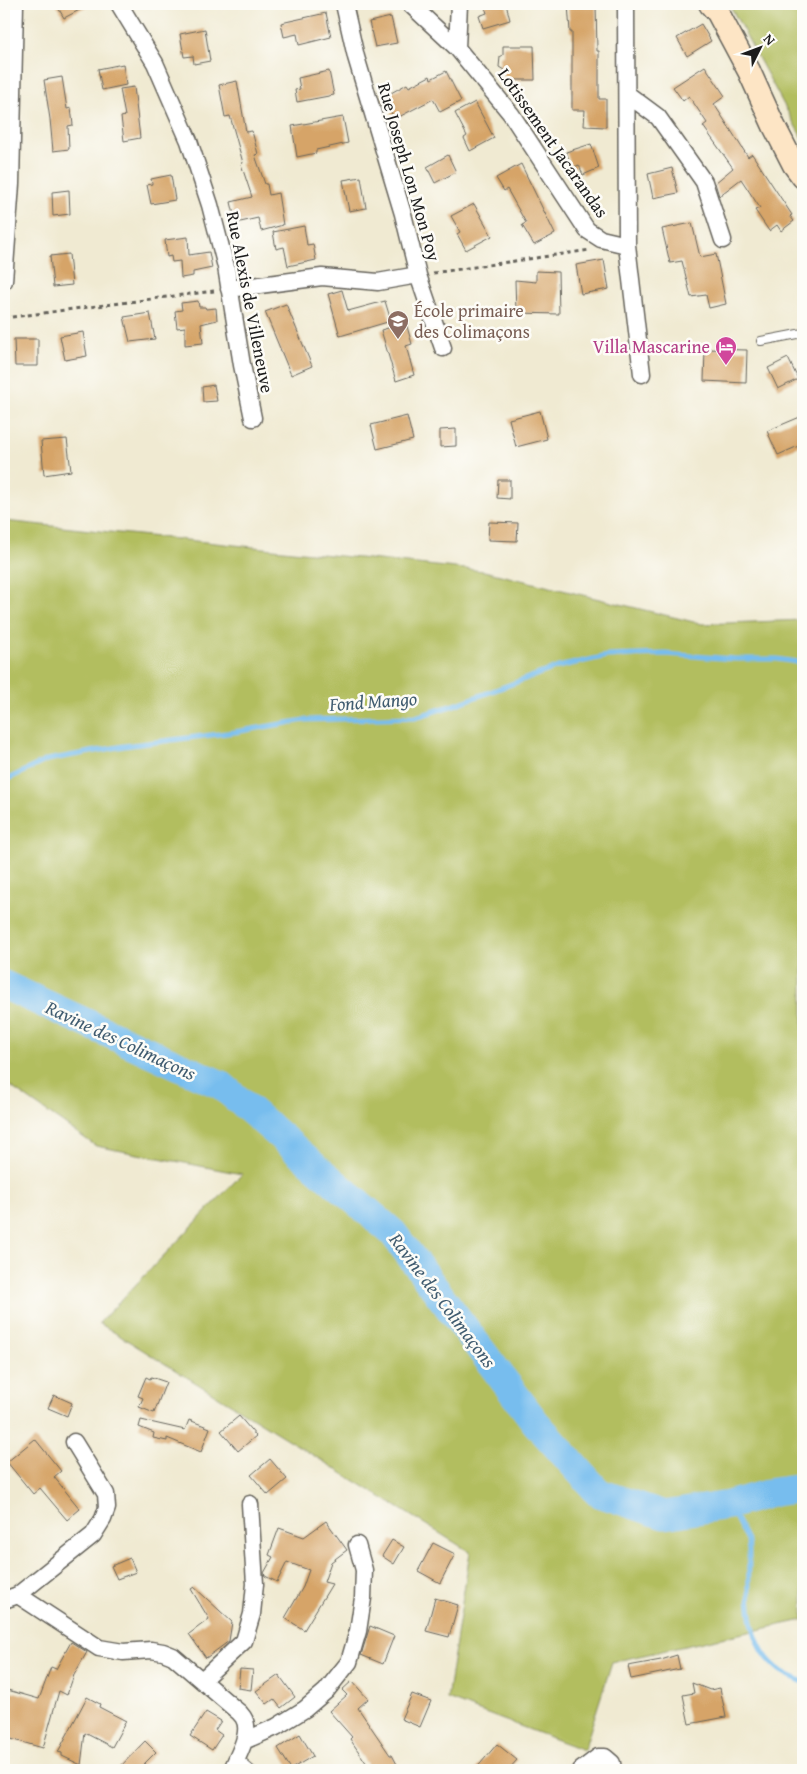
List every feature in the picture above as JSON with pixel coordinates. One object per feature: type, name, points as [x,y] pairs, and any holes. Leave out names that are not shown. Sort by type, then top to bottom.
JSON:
[{"type":"main road","points":[[710,4],[718,14],[745,62],[774,126],[794,165],[803,177]]},
{"type":"street","points":[[4,281],[11,184],[16,4]]},
{"type":"street","name":"Rue Alexis de Villeneuve","points":[[119,4],[155,62],[189,141],[210,205],[226,267],[253,418]]},
{"type":"street","name":"Rue Joseph Lon Mon Poy","points":[[344,4],[356,57],[403,214],[418,275],[444,348]]},
{"type":"street","name":"Lotissement Jacarandas","points":[[410,4],[458,48],[511,114],[587,230],[601,239],[627,245]]},
{"type":"street","points":[[458,48],[459,4]]},
{"type":"street","name":"Lotissement Jacarandas","points":[[626,4],[627,245],[642,374]]},
{"type":"street","points":[[627,94],[658,117],[704,182],[723,240]]},
{"type":"street","points":[[229,288],[322,277],[378,282],[418,275]]},
{"type":"street","points":[[74,1442],[106,1494],[107,1508],[103,1519],[93,1534],[11,1598],[99,1648],[123,1652],[151,1650],[173,1656],[244,1718],[246,1728],[244,1741],[234,1764]]},
{"type":"street","points":[[202,1680],[244,1641],[252,1614],[255,1584],[250,1504]]},
{"type":"street","points":[[244,1741],[276,1727],[305,1710],[326,1691],[348,1662],[358,1631],[363,1598],[364,1570],[357,1545]]},
{"type":"street","points":[[581,1770],[598,1757],[605,1757],[612,1763],[613,1770]]},
{"type":"lane","points":[[762,341],[803,333]]},
{"type":"lane","points":[[234,1764],[251,1770]]},
{"type":"path","points":[[418,275],[598,249]]},
{"type":"path","points":[[4,318],[229,288]]},
{"type":"green space","points":[[729,4],[803,4],[803,140]]},
{"type":"green space","points":[[4,521],[484,571],[702,624],[803,620],[803,1620],[612,1662],[584,1750],[447,1699],[470,1552],[99,1323],[242,1174],[96,1146],[4,1082]]},
{"type":"building","points":[[56,4],[91,4],[64,18]]},
{"type":"building","points":[[484,4],[506,4],[510,20],[483,28],[479,16],[487,13]]},
{"type":"building","points":[[568,4],[596,4],[597,51],[599,51],[599,99],[606,99],[606,127],[584,126],[585,110],[572,110],[572,32],[570,32]]},
{"type":"building","points":[[326,13],[331,37],[299,45],[297,34],[284,37],[281,23]]},
{"type":"building","points":[[391,17],[397,43],[375,47],[369,22]]},
{"type":"building","points":[[701,24],[711,41],[687,56],[677,38]]},
{"type":"building","points":[[205,29],[210,61],[194,64],[193,56],[184,57],[180,34]]},
{"type":"building","points":[[503,46],[534,46],[535,80],[504,80],[504,70],[499,67],[500,57],[503,55]]},
{"type":"building","points":[[123,64],[126,85],[102,90],[98,69]]},
{"type":"building","points":[[705,66],[725,96],[714,104],[748,157],[752,154],[792,215],[790,216],[794,221],[781,231],[777,225],[769,231],[755,210],[760,208],[741,179],[719,196],[715,183],[733,168],[703,126],[707,123],[689,96],[683,101],[673,87]]},
{"type":"building","points":[[329,71],[334,95],[297,102],[295,90],[300,89],[298,78]]},
{"type":"building","points":[[446,71],[461,101],[440,112],[433,99],[395,119],[382,98],[407,84],[409,87],[430,76],[431,79]]},
{"type":"building","points":[[62,77],[67,109],[71,108],[73,125],[68,126],[69,149],[53,151],[44,80]]},
{"type":"building","points":[[237,81],[246,132],[252,131],[258,154],[255,155],[265,184],[267,184],[269,195],[278,193],[283,225],[261,231],[258,218],[236,223],[231,202],[252,197],[241,164],[243,163],[230,116],[225,117],[219,85]]},
{"type":"building","points":[[134,87],[140,138],[124,141],[121,117],[125,116],[120,89]]},
{"type":"building","points":[[475,102],[494,138],[470,151],[464,138],[467,136],[455,113]]},
{"type":"building","points":[[343,117],[348,143],[316,150],[316,153],[297,157],[292,126]]},
{"type":"building","points":[[591,144],[599,168],[583,175],[579,165],[572,168],[566,152]]},
{"type":"building","points":[[448,155],[456,172],[435,183],[427,167]]},
{"type":"building","points":[[521,164],[555,234],[534,245],[522,225],[526,223],[507,189],[504,191],[496,178]]},
{"type":"building","points":[[672,168],[678,193],[653,198],[648,174]]},
{"type":"building","points":[[171,175],[175,200],[151,204],[147,185],[152,184],[151,179]]},
{"type":"building","points":[[361,177],[366,208],[349,211],[343,180]]},
{"type":"building","points":[[69,190],[70,214],[53,216],[52,192]]},
{"type":"building","points":[[474,204],[492,236],[466,250],[457,234],[460,232],[451,216]]},
{"type":"building","points":[[692,223],[700,257],[716,254],[726,304],[709,308],[706,295],[691,297],[682,261],[670,263],[662,229]]},
{"type":"building","points":[[304,226],[307,245],[313,244],[316,260],[288,266],[284,247],[276,249],[273,232]]},
{"type":"building","points":[[188,237],[189,255],[209,252],[212,268],[193,272],[193,276],[181,278],[180,261],[172,262],[171,256],[167,257],[165,240]]},
{"type":"building","points":[[69,254],[72,285],[53,287],[50,256]]},
{"type":"building","points":[[604,260],[609,289],[581,294],[576,265]]},
{"type":"building","points":[[536,271],[558,272],[559,314],[516,313],[515,280],[536,282]]},
{"type":"building","points":[[342,290],[348,311],[385,301],[391,321],[340,336],[328,294]]},
{"type":"building","points":[[198,301],[199,307],[205,307],[206,309],[216,308],[217,320],[201,324],[203,343],[185,345],[185,327],[177,328],[175,311],[182,310],[181,303]]},
{"type":"building","points":[[286,304],[312,366],[291,375],[265,312]]},
{"type":"building","points":[[150,313],[155,339],[130,342],[124,317]]},
{"type":"building","points":[[406,323],[412,344],[406,346],[414,375],[396,381],[381,330]]},
{"type":"building","points":[[83,332],[87,356],[65,360],[60,336]]},
{"type":"building","points":[[14,339],[38,339],[38,366],[15,366]]},
{"type":"building","points":[[705,349],[747,350],[746,383],[704,381]]},
{"type":"building","points":[[788,358],[798,379],[778,389],[768,368]]},
{"type":"building","points":[[214,385],[217,401],[203,402],[202,387]]},
{"type":"building","points":[[540,411],[547,439],[516,447],[509,419]]},
{"type":"building","points":[[407,416],[413,440],[377,449],[371,425]]},
{"type":"building","points":[[800,417],[803,424],[803,444],[778,455],[767,431]]},
{"type":"building","points":[[456,429],[456,446],[440,447],[440,430]]},
{"type":"building","points":[[67,439],[71,471],[44,475],[41,441]]},
{"type":"building","points":[[498,480],[510,480],[510,499],[497,498]]},
{"type":"building","points":[[489,522],[518,523],[517,541],[488,540]]},
{"type":"building","points":[[146,1377],[166,1382],[154,1413],[139,1407],[143,1398],[138,1396]]},
{"type":"building","points":[[54,1395],[72,1403],[67,1416],[48,1408]]},
{"type":"building","points":[[239,1416],[256,1436],[238,1451],[221,1431]]},
{"type":"building","points":[[141,1420],[185,1430],[189,1420],[210,1428],[201,1452],[167,1438],[167,1441],[153,1438],[154,1433],[139,1427]]},
{"type":"building","points":[[35,1439],[61,1471],[54,1477],[80,1509],[67,1520],[40,1488],[33,1494],[7,1462]]},
{"type":"building","points":[[270,1459],[287,1479],[268,1495],[251,1475]]},
{"type":"building","points":[[326,1521],[347,1550],[331,1562],[324,1582],[332,1584],[304,1630],[285,1618],[303,1587],[309,1570],[287,1562],[277,1582],[265,1576],[264,1573],[273,1557],[269,1555],[279,1528],[304,1537]]},
{"type":"building","points":[[392,1540],[404,1547],[394,1564],[382,1556]]},
{"type":"building","points":[[433,1543],[455,1554],[440,1583],[418,1571]]},
{"type":"building","points":[[130,1558],[136,1572],[117,1579],[111,1566]]},
{"type":"building","points":[[194,1587],[232,1622],[229,1641],[206,1658],[189,1634],[209,1619],[191,1589]]},
{"type":"building","points":[[435,1598],[458,1605],[449,1637],[426,1631]]},
{"type":"building","points":[[370,1626],[394,1636],[383,1664],[361,1655]]},
{"type":"building","points":[[71,1642],[87,1652],[74,1675],[67,1695],[59,1691],[43,1748],[4,1737],[4,1689],[39,1699],[51,1667],[56,1669]]},
{"type":"building","points":[[677,1655],[680,1669],[631,1679],[628,1666]]},
{"type":"building","points":[[240,1669],[253,1670],[251,1690],[238,1688]]},
{"type":"building","points":[[279,1675],[295,1697],[281,1708],[274,1699],[267,1704],[256,1691]]},
{"type":"building","points":[[352,1681],[368,1699],[358,1708],[390,1755],[392,1755],[400,1770],[371,1770],[350,1739],[352,1737],[329,1711],[347,1695],[342,1690]]},
{"type":"building","points":[[692,1683],[710,1690],[720,1688],[726,1717],[689,1724],[683,1695],[694,1693]]},
{"type":"building","points":[[412,1694],[431,1701],[420,1727],[401,1719]]},
{"type":"building","points":[[87,1697],[100,1704],[99,1707],[126,1721],[112,1747],[85,1733],[81,1765],[62,1756],[62,1753],[58,1752]]},
{"type":"building","points":[[206,1712],[221,1721],[215,1730],[222,1735],[212,1750],[190,1736]]},
{"type":"building","points":[[300,1734],[313,1756],[291,1769],[278,1748]]},
{"type":"building","points":[[145,1741],[156,1752],[137,1770],[117,1770]]},
{"type":"building","points":[[497,1744],[517,1760],[508,1770],[475,1770]]},
{"type":"waterway","name":"Fond Mango","points":[[4,781],[47,760],[124,746],[235,732],[305,720],[416,717],[558,667],[607,656],[665,654],[735,659],[777,659],[803,663]]},
{"type":"waterway","name":"Ravine des Colimaçons","points":[[4,985],[221,1085],[393,1233],[536,1423],[599,1493],[664,1515],[729,1505],[774,1492],[803,1488]]},
{"type":"waterway","points":[[729,1505],[748,1542],[749,1597],[753,1628],[758,1643],[766,1656],[779,1670],[803,1682]]},
{"type":"place","name":"École primaire des Colimaçons","points":[[398,340]]},
{"type":"place","name":"Villa Mascarine","points":[[726,366]]}]
